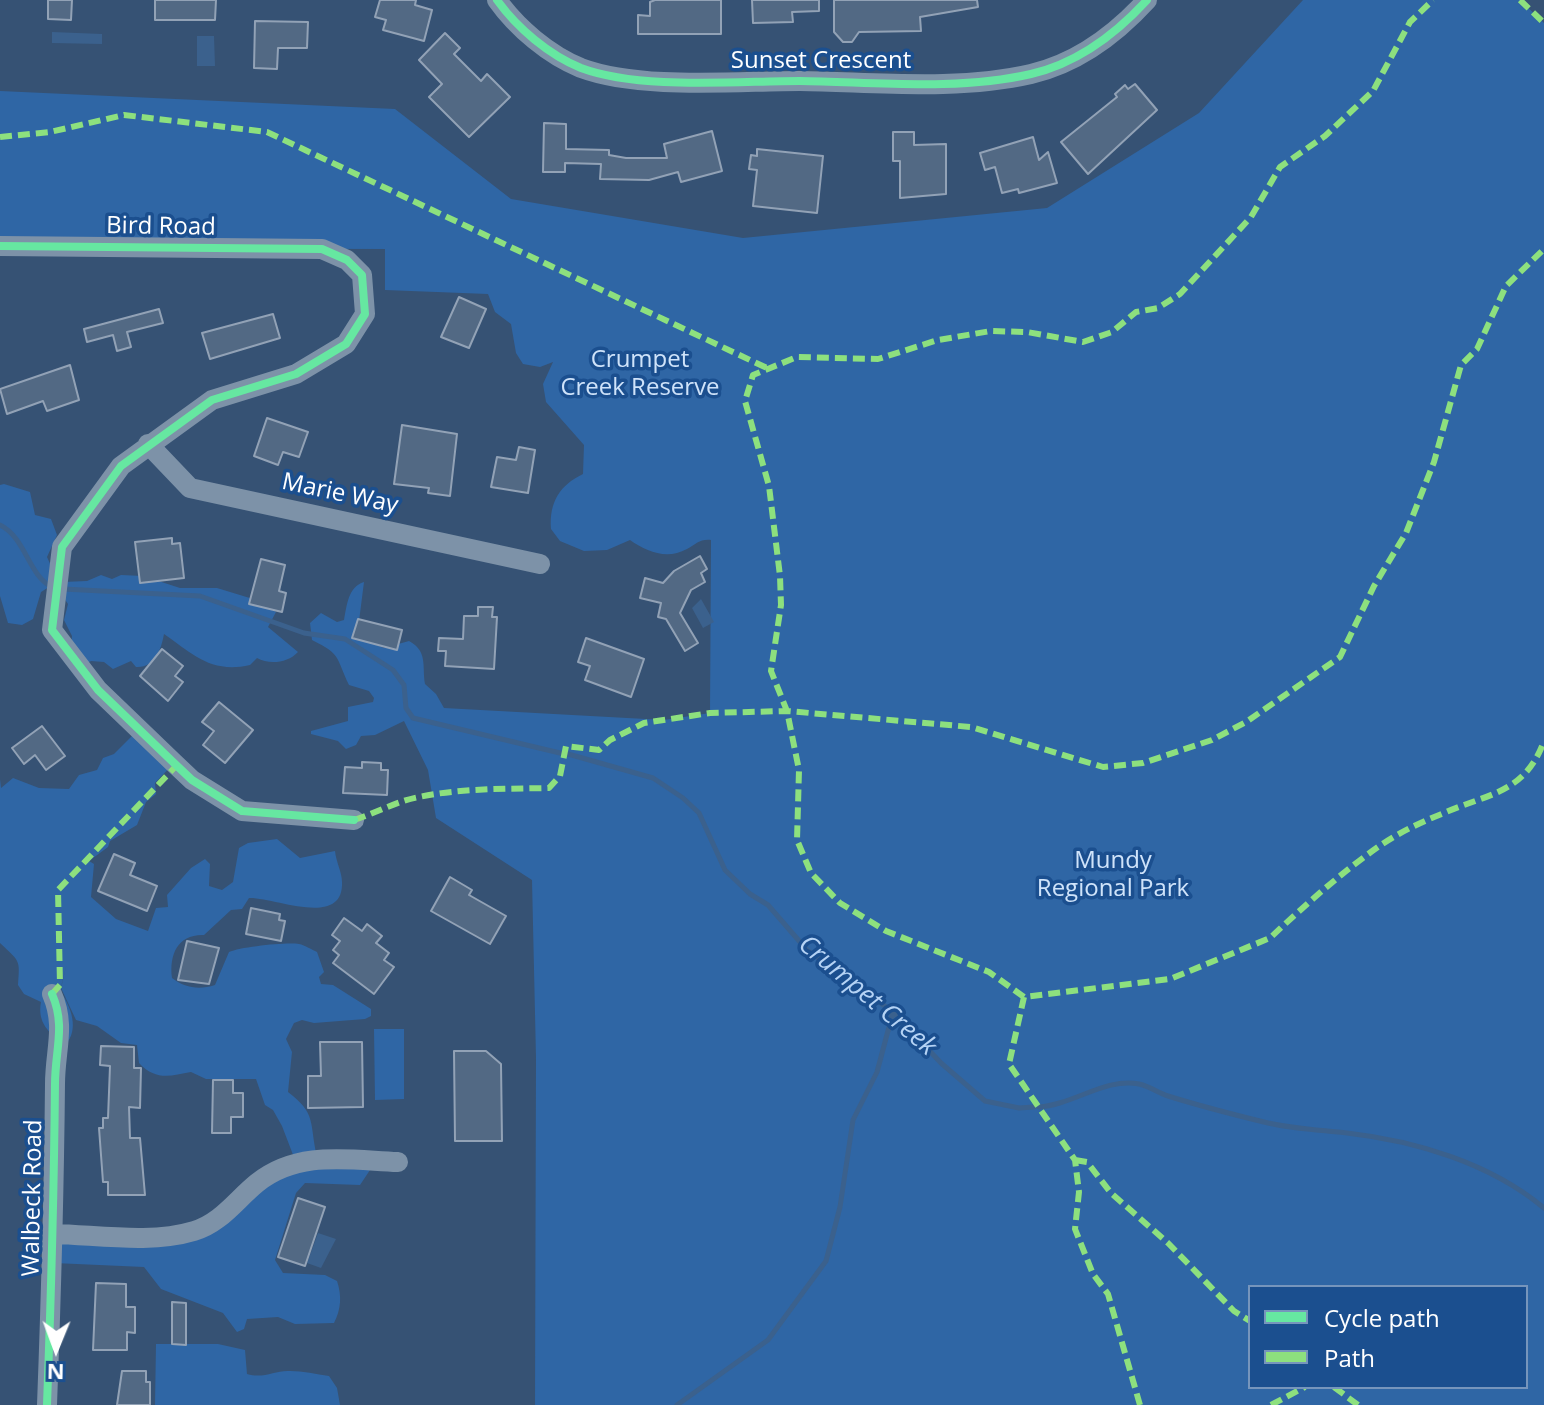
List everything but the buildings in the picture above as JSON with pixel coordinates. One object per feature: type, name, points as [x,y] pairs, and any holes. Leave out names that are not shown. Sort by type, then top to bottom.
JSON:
[{"type":"street","name":"Sunset Crescent","points":[[497,0],[527,35],[581,68],[648,81],[966,82],[1032,74],[1088,52],[1128,21],[1147,0]]},
{"type":"street","name":"Bird Road","points":[[0,246],[322,249],[347,260],[362,275],[365,314],[346,344],[296,374],[212,400],[148,444]]},
{"type":"street","name":"Marie Way","points":[[148,444],[190,488],[540,564]]},
{"type":"street","points":[[148,444],[121,466],[62,547],[52,630],[98,690],[204,788],[242,811],[354,820]]},
{"type":"street","name":"Walbeck Road","points":[[47,1405],[54,1234],[55,1064],[62,1015],[52,994]]},
{"type":"street","points":[[54,1234],[164,1236],[195,1231],[223,1215],[256,1184],[292,1162],[314,1159],[398,1162]]},
{"type":"green space","name":"Mundy Regional Park","points":[[1303,0],[1520,0],[1544,23],[1544,1405],[535,1405],[536,1058],[532,880],[436,818],[428,770],[404,721],[375,735],[361,736],[356,745],[346,749],[338,741],[311,734],[311,731],[348,721],[348,707],[373,702],[374,698],[369,691],[349,685],[333,653],[312,640],[310,623],[321,613],[337,622],[344,620],[351,592],[364,582],[357,637],[384,648],[409,641],[415,645],[422,654],[425,684],[436,694],[444,708],[664,720],[710,713],[711,540],[701,541],[672,554],[650,551],[630,540],[607,550],[584,551],[560,541],[551,529],[554,503],[568,483],[583,474],[584,445],[546,402],[543,384],[553,362],[540,367],[523,364],[516,353],[511,324],[495,312],[488,294],[385,290],[385,249],[0,248],[0,91],[395,109],[511,199],[743,238],[1047,208],[1199,113]]},
{"type":"green space","points":[[0,485],[30,492],[35,515],[51,519],[57,535],[47,557],[52,568],[49,587],[41,592],[33,619],[22,625],[8,623],[0,596]]},
{"type":"green space","points":[[101,575],[112,579],[121,575],[143,576],[180,588],[217,588],[253,599],[276,612],[268,627],[298,652],[278,662],[257,658],[250,665],[224,667],[202,660],[164,634],[159,652],[143,667],[136,667],[131,661],[113,669],[104,662],[91,661],[86,664],[71,650],[72,636],[64,620],[68,604],[64,598],[63,582],[87,581]]},
{"type":"green space","points":[[139,729],[174,763],[155,783],[156,794],[146,802],[137,825],[110,841],[108,847],[89,861],[94,864],[91,897],[116,919],[148,931],[156,908],[168,907],[167,895],[191,868],[205,859],[210,864],[209,886],[222,890],[233,882],[239,848],[248,843],[277,839],[300,858],[335,851],[342,882],[340,896],[332,904],[306,907],[249,898],[242,909],[231,910],[204,935],[182,942],[174,954],[171,969],[172,978],[182,984],[209,987],[215,985],[229,952],[263,945],[299,944],[317,952],[324,972],[319,977],[321,984],[333,985],[371,1009],[371,1016],[365,1019],[314,1023],[302,1020],[294,1023],[286,1039],[292,1052],[288,1092],[308,1113],[317,1157],[295,1160],[282,1126],[273,1110],[265,1105],[256,1079],[206,1079],[191,1072],[157,1075],[139,1063],[137,1045],[121,1043],[97,1026],[76,1020],[61,988],[67,963],[60,991],[68,1004],[73,1025],[70,1039],[65,1045],[43,1022],[41,1002],[24,994],[18,985],[17,961],[0,943],[0,779],[1,788],[13,778],[39,788],[69,789],[79,775],[97,770],[103,758],[114,754]]},
{"type":"green space","points":[[374,1029],[404,1029],[404,1099],[375,1100]]},
{"type":"green space","points":[[368,1163],[370,1170],[360,1185],[305,1183],[296,1193],[275,1260],[283,1273],[325,1275],[337,1281],[340,1302],[334,1323],[295,1324],[278,1317],[247,1319],[244,1329],[237,1332],[223,1313],[161,1289],[144,1267],[54,1263],[56,1236],[197,1234],[275,1173]]},
{"type":"green space","points":[[156,1344],[218,1344],[245,1350],[247,1374],[290,1371],[329,1376],[337,1388],[340,1405],[155,1405]]},
{"type":"shaded area","points":[[52,32],[102,34],[102,44],[52,43]]},
{"type":"shaded area","points":[[197,36],[214,36],[215,66],[197,66]]},
{"type":"shaded area","points":[[701,599],[714,622],[703,628],[692,608]]},
{"type":"shaded area","points":[[318,1233],[336,1239],[321,1268],[307,1263]]},
{"type":"waterway","name":"Crumpet Creek","points":[[0,525],[16,538],[37,574],[52,587]]},
{"type":"waterway","name":"Crumpet Creek","points":[[63,589],[200,596],[304,633],[345,639],[393,670],[404,685],[406,708],[413,718],[560,753]]},
{"type":"waterway","name":"Crumpet Creek","points":[[568,754],[653,778],[683,798],[699,813],[725,870],[750,894],[768,905],[807,950],[893,1012],[941,1063],[985,1101],[1019,1108],[1034,1107]]},
{"type":"waterway","points":[[677,1405],[768,1340],[826,1261],[840,1207],[853,1120],[877,1072],[893,1012]]},
{"type":"waterway","name":"Crumpet Creek","points":[[1039,1107],[1064,1102],[1115,1084],[1139,1084],[1180,1100],[1268,1123],[1373,1137],[1425,1148],[1500,1178],[1544,1208]]},
{"type":"marked path","points":[[1024,997],[989,972],[886,931],[840,903],[811,873],[797,840],[799,770],[787,711],[771,671],[781,605],[780,576],[769,486],[745,401],[753,375],[797,357],[878,359],[938,340],[991,331],[1027,332],[1083,342],[1112,332],[1136,312],[1158,308],[1180,294],[1251,217],[1280,167],[1325,136],[1373,91],[1410,22],[1433,0]]},
{"type":"marked path","points":[[1520,0],[1544,23]]},
{"type":"marked path","points":[[0,137],[50,132],[124,115],[267,132],[769,369]]},
{"type":"marked path","points":[[354,820],[403,801],[435,794],[549,788],[560,776],[566,746],[599,750],[610,740],[644,723],[710,713],[787,711],[971,727],[1103,767],[1143,763],[1212,740],[1246,722],[1340,657],[1374,586],[1406,533],[1434,462],[1461,365],[1477,349],[1506,286],[1544,249]]},
{"type":"marked path","points":[[1140,1405],[1108,1294],[1093,1274],[1075,1229],[1079,1192],[1075,1160],[1009,1064],[1024,997],[1170,979],[1270,938],[1309,902],[1386,842],[1418,824],[1503,790],[1515,782],[1536,759],[1544,741]]},
{"type":"marked path","points":[[52,994],[60,985],[58,890],[177,765]]},
{"type":"marked path","points":[[1075,1160],[1087,1162],[1111,1193],[1168,1243],[1234,1311],[1248,1320]]},
{"type":"marked path","points":[[1271,1405],[1301,1389]]},
{"type":"marked path","points":[[1337,1389],[1358,1405]]},
{"type":"cycle path","points":[[497,0],[524,30],[546,48],[581,68],[605,75],[689,83],[800,81],[916,84],[1003,79],[1048,69],[1095,46],[1147,0]]},
{"type":"cycle path","points":[[0,246],[322,249],[347,260],[362,275],[365,314],[346,344],[296,374],[212,400],[121,466],[62,547],[52,630],[98,690],[192,780],[242,811],[354,820]]},
{"type":"cycle path","points":[[47,1405],[59,1028],[52,994]]},
{"type":"park label","name":"Crumpet Creek Reserve","points":[[640,374]]}]
